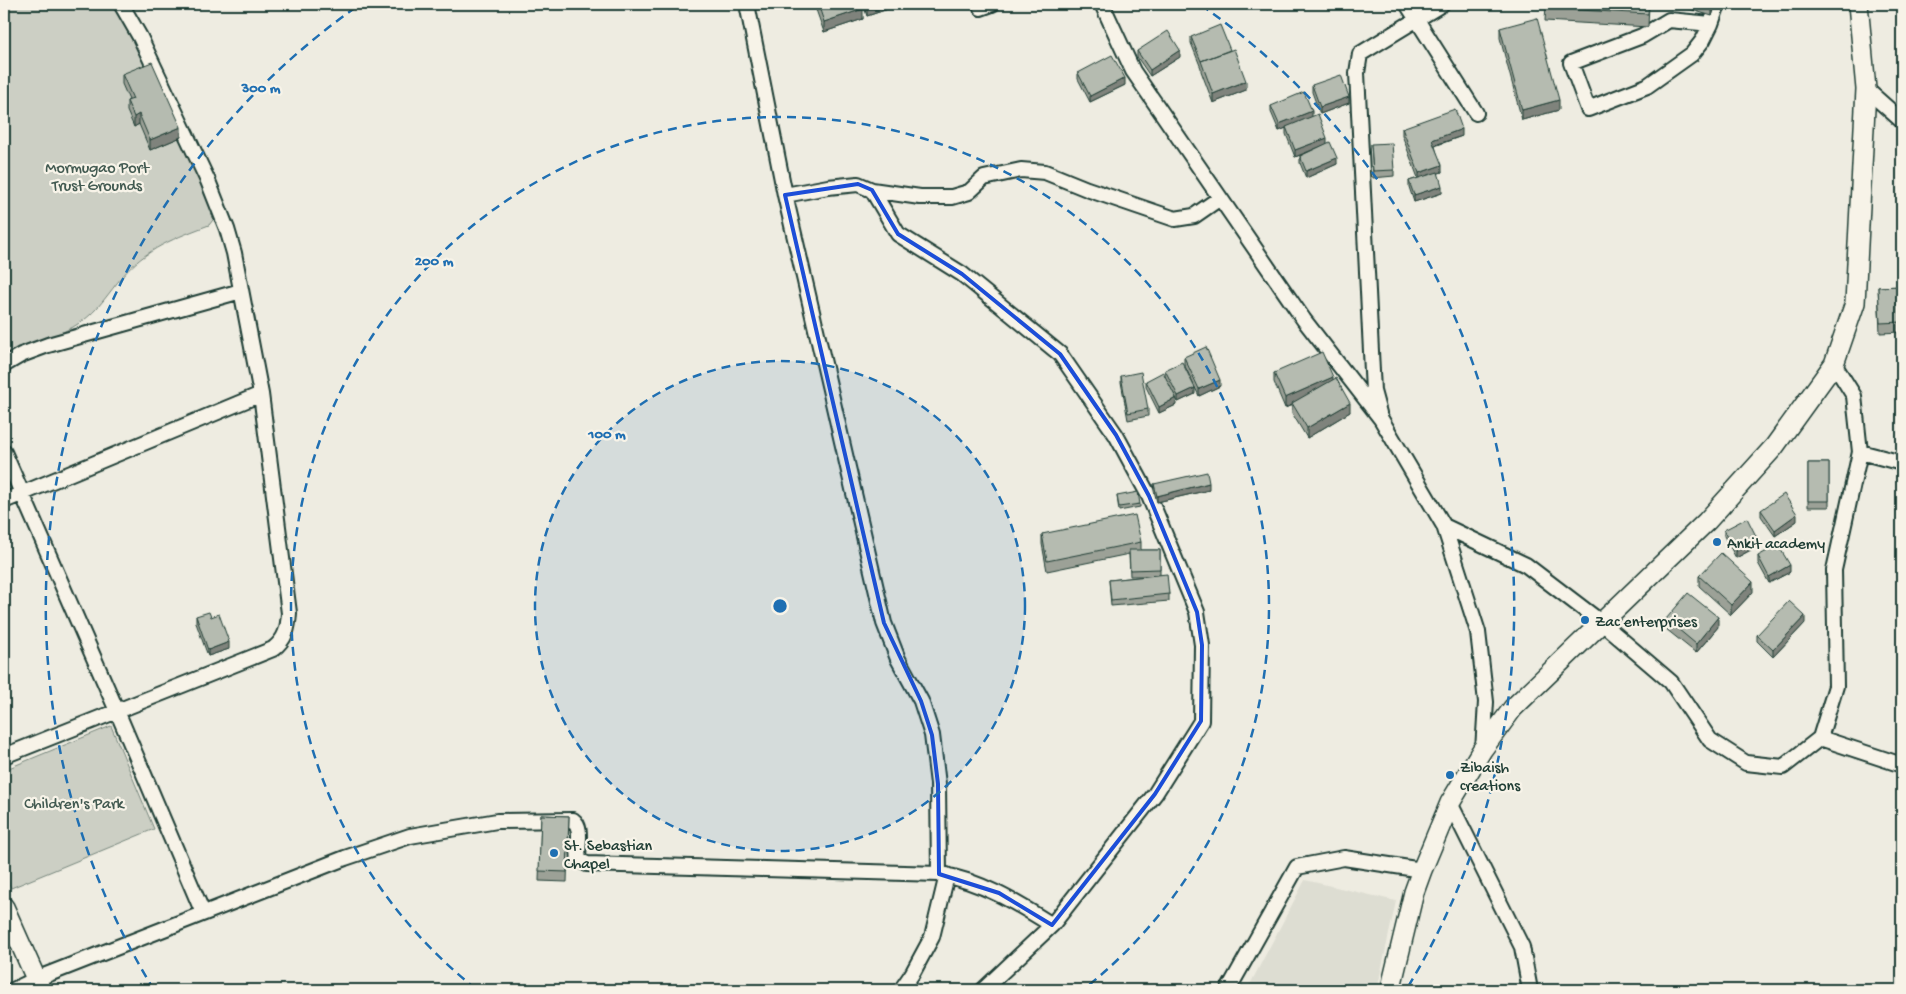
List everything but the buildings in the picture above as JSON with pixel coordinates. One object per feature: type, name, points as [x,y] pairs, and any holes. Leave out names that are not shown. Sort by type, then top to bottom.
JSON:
[{"type":"main road","points":[[1391,990],[1414,892],[1422,870],[1450,803],[1482,750],[1513,708],[1707,521],[1774,447],[1834,364],[1855,303],[1866,89],[1858,4]]},
{"type":"main road","points":[[4,907],[39,985]]},
{"type":"street","points":[[4,756],[273,649],[281,643],[287,630],[289,613],[261,394],[234,253],[227,229],[208,181],[140,36],[121,4]]},
{"type":"street","points":[[747,4],[785,195],[884,623],[898,660],[921,701],[932,735],[938,784],[943,875],[932,937],[912,974],[900,990]]},
{"type":"street","points":[[1102,4],[1132,72],[1304,320],[1381,419],[1444,526],[1478,632],[1486,702],[1482,750]]},
{"type":"street","points":[[1407,4],[1476,113]]},
{"type":"street","points":[[1381,419],[1374,391],[1357,73],[1360,54],[1442,4]]},
{"type":"street","points":[[1712,24],[1669,20],[1642,36],[1571,63],[1588,109],[1647,86],[1692,54],[1712,24],[1718,4]]},
{"type":"street","points":[[1866,89],[1902,121]]},
{"type":"street","points":[[785,195],[828,186],[858,184],[872,190],[920,196],[952,197],[970,192],[984,178],[1021,170],[1045,172],[1087,189],[1175,219],[1194,216],[1220,198]]},
{"type":"street","points":[[872,190],[898,234],[962,274],[1060,354],[1116,435],[1149,496],[1197,612],[1202,645],[1201,721],[1155,794],[1052,925],[983,990]]},
{"type":"street","points":[[4,365],[21,355],[48,344],[241,291]]},
{"type":"street","points":[[1444,526],[1526,565],[1602,622],[1671,682],[1710,740],[1746,763],[1782,767],[1820,738],[1836,686],[1834,570],[1860,452],[1854,396],[1834,364]]},
{"type":"street","points":[[4,501],[261,394]]},
{"type":"street","points":[[4,452],[203,913]]},
{"type":"street","points":[[1860,452],[1902,463]]},
{"type":"street","points":[[1820,738],[1902,765]]},
{"type":"street","points":[[1450,803],[1522,947],[1530,990]]},
{"type":"street","points":[[13,990],[39,985],[203,913],[344,858],[410,836],[505,821],[573,820],[579,829],[580,860],[590,864],[943,875],[999,893],[1052,925]]},
{"type":"street","points":[[1228,990],[1297,867],[1344,858],[1422,870]]},
{"type":"highlighted area","points":[[858,184],[872,190],[898,234],[962,274],[1060,354],[1116,435],[1149,496],[1197,612],[1202,645],[1201,721],[1155,794],[1052,925],[999,893],[939,874],[938,784],[932,735],[921,701],[884,623],[785,195]]},
{"type":"shaded area","points":[[1305,880],[1396,901],[1377,990],[1247,990]]},
{"type":"green space","name":"Mormugao Port Trust Grounds","points":[[4,4],[115,4],[152,71],[213,213],[213,220],[209,225],[173,239],[151,251],[131,267],[98,307],[81,322],[63,332],[4,354]]},
{"type":"green space","name":"Children's Park","points":[[111,726],[154,829],[11,888],[4,872],[4,770]]},
{"type":"place","name":"Ankit academy","points":[[1717,542]]},
{"type":"place","name":"Zac enterprises","points":[[1585,620]]},
{"type":"place","name":"Zibaish creations","points":[[1450,775]]},
{"type":"place","name":"St. Sebastian Chapel","points":[[554,853]]}]
